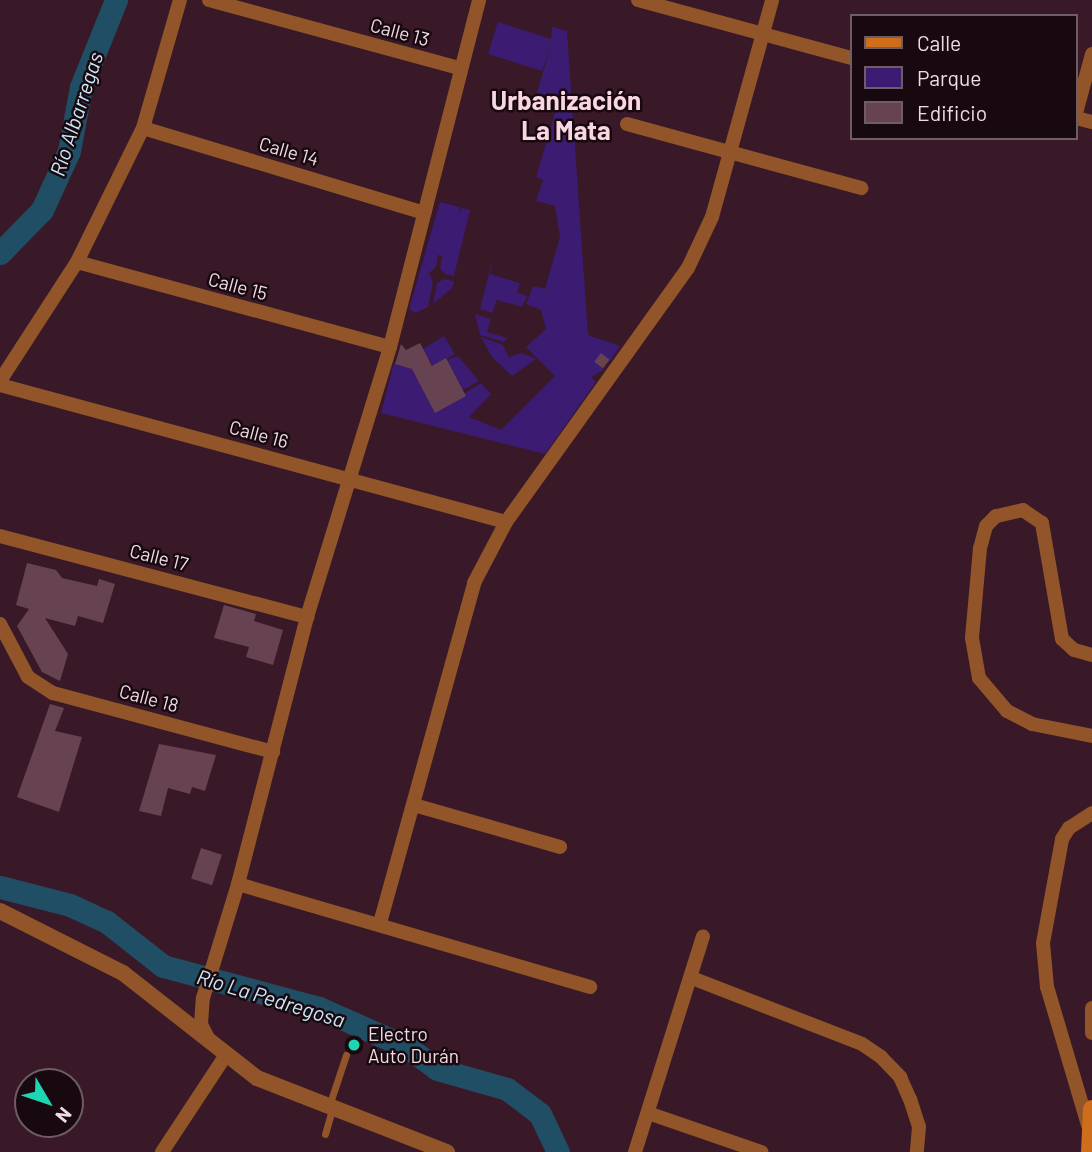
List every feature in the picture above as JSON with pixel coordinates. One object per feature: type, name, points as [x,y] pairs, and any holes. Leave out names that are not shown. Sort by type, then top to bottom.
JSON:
[{"type":"main road","points":[[1090,1117],[1090,1152]]},
{"type":"street","points":[[0,383],[77,262],[143,128],[180,0]]},
{"type":"street","name":"Calle 13","points":[[209,0],[460,68]]},
{"type":"street","points":[[211,1045],[201,1024],[203,998],[238,884],[307,617],[390,347],[479,0]]},
{"type":"street","points":[[638,0],[850,57]]},
{"type":"street","points":[[380,923],[474,583],[506,522],[688,268],[712,217],[772,0]]},
{"type":"street","points":[[1078,108],[1092,54]]},
{"type":"street","points":[[627,124],[732,149],[861,188]]},
{"type":"street","name":"Calle 14","points":[[143,128],[424,213]]},
{"type":"street","name":"Calle 15","points":[[77,262],[390,347]]},
{"type":"street","name":"Calle 16","points":[[0,383],[506,522]]},
{"type":"street","points":[[1092,655],[1074,650],[1062,639],[1042,523],[1023,510],[996,516],[985,529],[980,548],[972,638],[979,678],[1007,711],[1032,724],[1092,736]]},
{"type":"street","name":"Calle 17","points":[[0,536],[307,617]]},
{"type":"street","name":"Calle 18","points":[[0,624],[22,669],[53,693],[273,752]]},
{"type":"street","points":[[414,805],[560,847]]},
{"type":"street","points":[[1090,1117],[1047,987],[1042,943],[1062,839],[1069,828],[1092,813]]},
{"type":"street","points":[[238,884],[380,923],[590,987]]},
{"type":"street","points":[[4,913],[123,973],[211,1045],[257,1078],[330,1107],[381,1123],[447,1152]]},
{"type":"street","points":[[635,1152],[692,978],[703,936]]},
{"type":"street","points":[[692,978],[862,1044],[881,1057],[900,1077],[910,1100],[919,1127],[917,1152]]},
{"type":"street","points":[[1092,1008],[1092,1033]]},
{"type":"street","points":[[162,1152],[226,1055]]},
{"type":"street","points":[[648,1113],[761,1152]]},
{"type":"lane","points":[[325,1134],[330,1107],[346,1055]]},
{"type":"green space","points":[[498,22],[551,39],[552,27],[567,31],[588,335],[620,346],[610,361],[601,354],[595,362],[604,370],[591,377],[596,382],[545,454],[381,413],[394,363],[403,366],[407,355],[435,412],[481,383],[491,394],[469,417],[501,430],[555,376],[526,347],[546,329],[541,310],[526,304],[533,286],[545,289],[560,237],[555,206],[536,201],[543,180],[536,177],[559,100],[537,93],[552,41],[542,71],[488,54]]},
{"type":"green space","points":[[440,202],[460,207],[459,213],[462,208],[470,210],[454,276],[445,274],[440,268],[442,256],[438,255],[436,267],[429,273],[433,282],[428,307],[415,313],[409,309]]},
{"type":"green space","points":[[493,258],[490,274],[520,283],[517,292],[527,296],[522,307],[497,300],[492,313],[480,309]]},
{"type":"green space","points":[[444,279],[454,281],[452,288],[433,304],[437,283]]},
{"type":"green space","points":[[475,314],[491,319],[487,332],[507,338],[504,342],[480,335]]},
{"type":"green space","points":[[444,336],[455,354],[433,367],[423,349]]},
{"type":"green space","points":[[481,337],[503,345],[509,357],[521,353],[536,359],[512,376],[492,357]]},
{"type":"green space","points":[[458,356],[479,381],[463,390],[447,360]]},
{"type":"building","points":[[420,343],[432,366],[446,358],[466,396],[435,413],[412,369],[395,364],[401,344],[406,350]]},
{"type":"building","points":[[601,353],[610,360],[603,368],[594,362]]},
{"type":"building","points":[[27,563],[56,570],[62,578],[97,586],[99,579],[115,584],[103,623],[78,616],[75,626],[45,618],[68,654],[60,681],[42,672],[17,626],[29,609],[16,605]]},
{"type":"building","points":[[224,605],[256,614],[254,621],[283,630],[273,665],[246,657],[249,647],[214,638]]},
{"type":"building","points":[[50,704],[64,708],[55,731],[82,737],[59,812],[17,797]]},
{"type":"building","points":[[159,744],[216,755],[205,791],[192,787],[190,794],[168,788],[161,816],[139,811]]},
{"type":"building","points":[[201,848],[222,855],[212,885],[191,878]]},
{"type":"waterway","name":"Río Albarregas","points":[[0,253],[42,210],[69,151],[81,87],[116,0]]},
{"type":"waterway","name":"Río La Pedregosa","points":[[0,887],[70,905],[107,922],[163,966],[319,1008],[407,1047],[437,1069],[507,1089],[540,1114],[558,1152]]},
{"type":"place","name":"Electro Auto Durán","points":[[354,1045]]},
{"type":"district","name":"Urbanización La Mata","points":[[566,115]]}]
